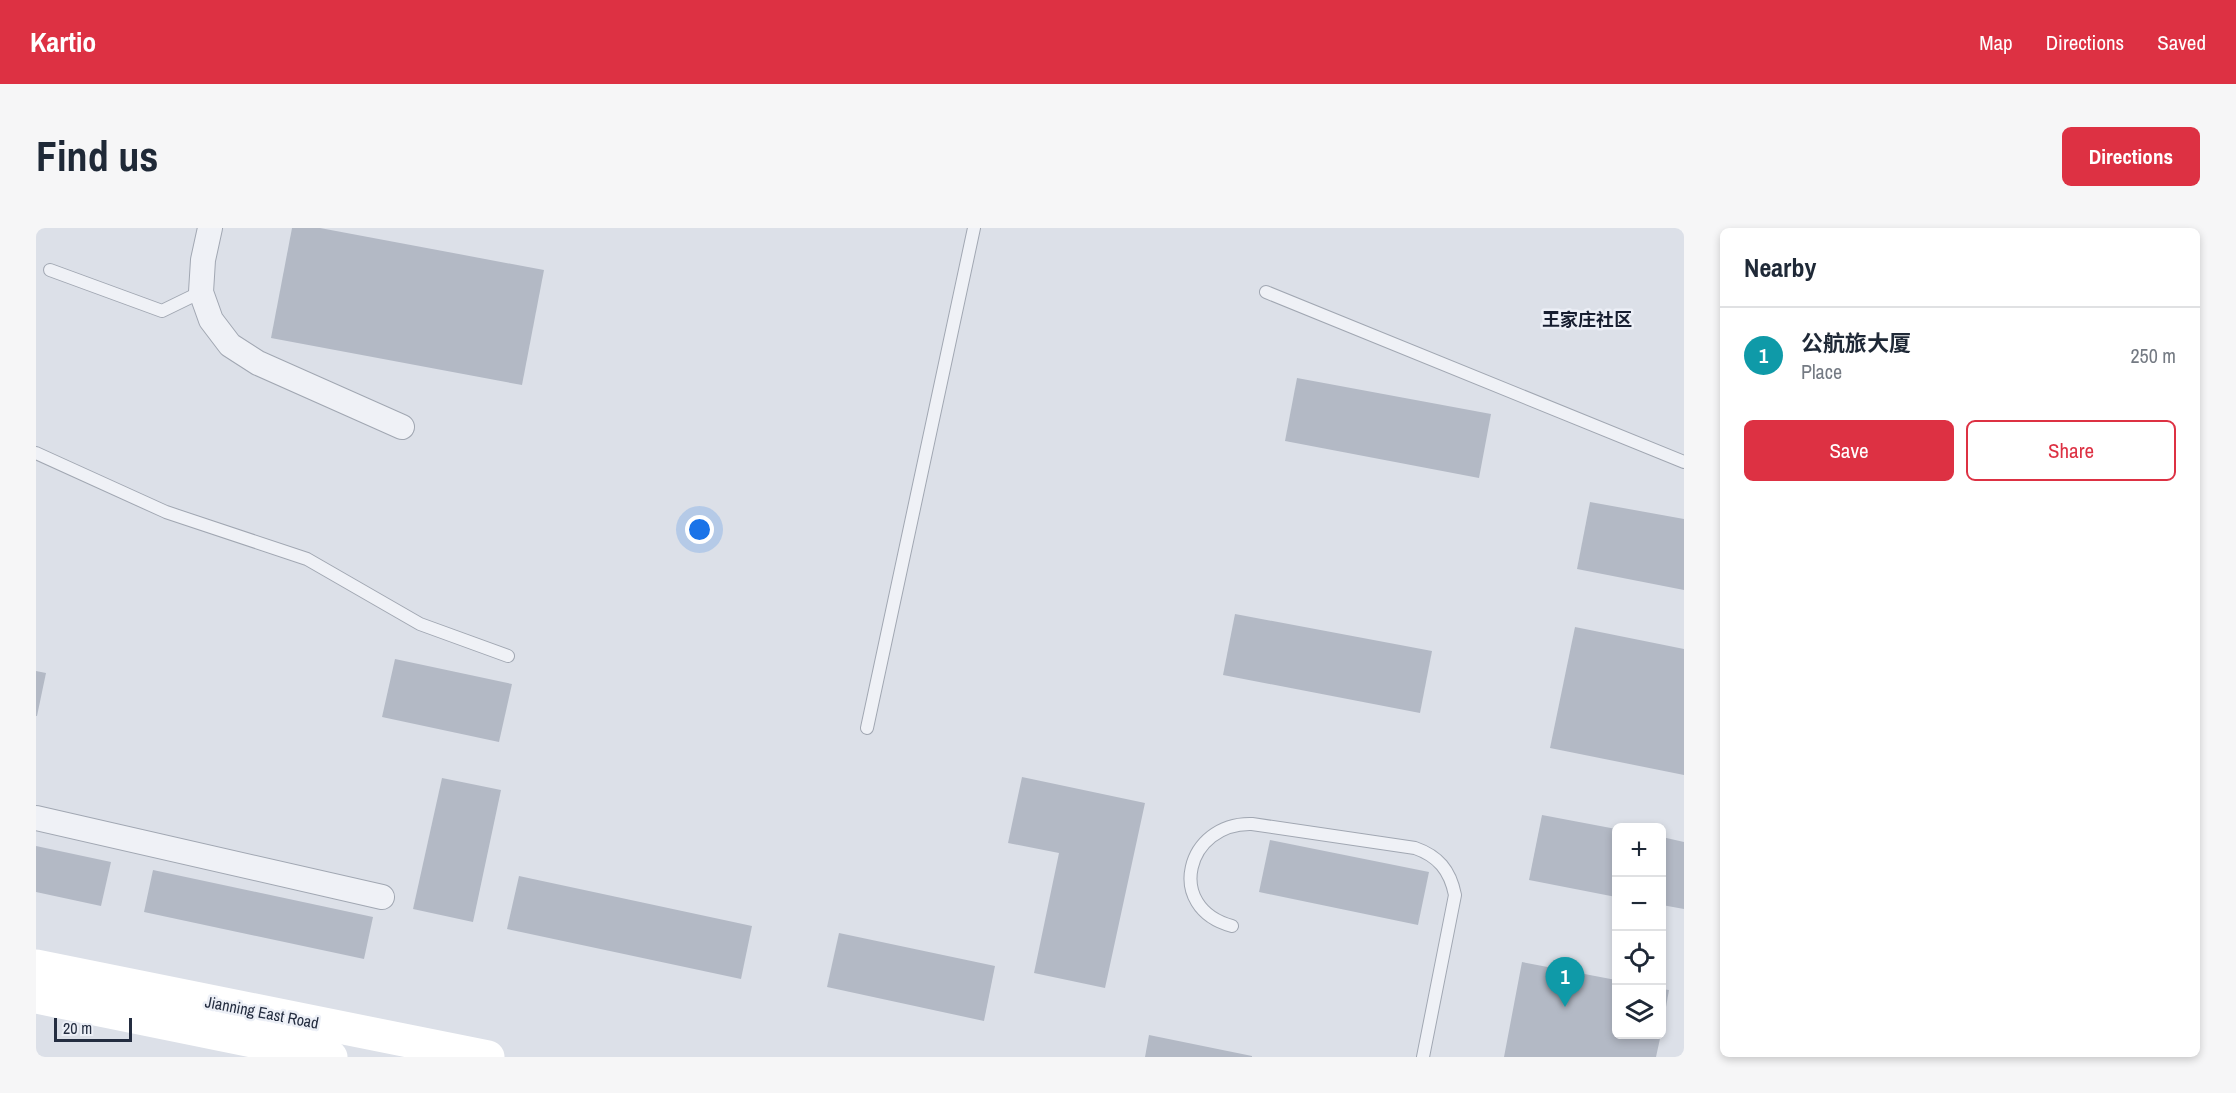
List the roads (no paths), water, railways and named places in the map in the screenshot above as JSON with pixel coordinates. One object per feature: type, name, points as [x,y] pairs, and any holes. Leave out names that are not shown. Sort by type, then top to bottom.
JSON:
[{"type":"main road","name":"Jianning East Road","points":[[36,966],[488,1057]]},
{"type":"main road","name":"Jianning East Road","points":[[36,997],[331,1057]]},
{"type":"street","points":[[206,229],[201,292],[211,320],[230,345],[258,363],[402,427]]},
{"type":"street","points":[[36,818],[382,897]]},
{"type":"lane","points":[[867,728],[974,228]]},
{"type":"lane","points":[[50,270],[162,311],[201,292]]},
{"type":"lane","points":[[1266,292],[1684,462]]},
{"type":"lane","points":[[36,453],[166,512],[307,559],[420,624],[508,656]]},
{"type":"lane","points":[[1232,926],[1204,913],[1191,895],[1194,861],[1198,851],[1214,833],[1226,827],[1252,824],[1415,848],[1438,860],[1447,870],[1453,882],[1455,895],[1423,1057]]},
{"type":"place","name":"公航旅大厦","points":[[1565,1007]]},
{"type":"district","name":"王家庄社区","points":[[1587,320]]}]
